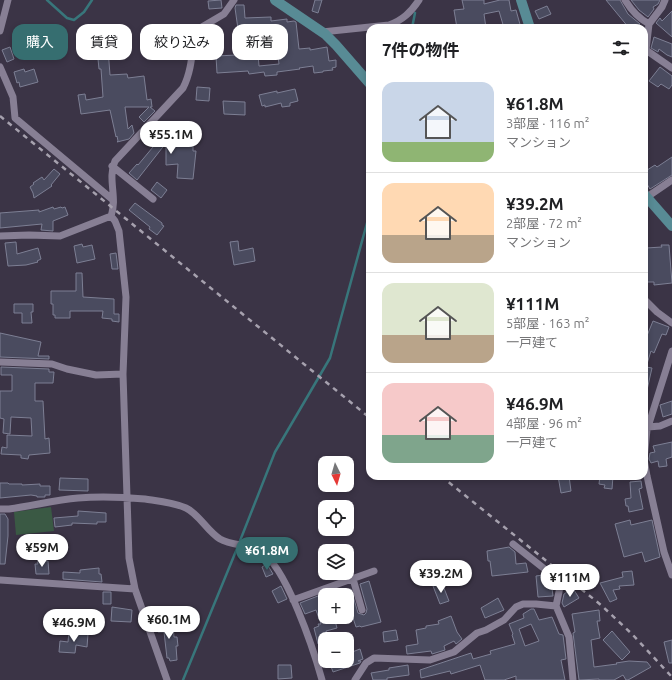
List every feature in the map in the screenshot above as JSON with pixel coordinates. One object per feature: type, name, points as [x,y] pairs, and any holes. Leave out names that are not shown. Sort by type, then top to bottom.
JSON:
[{"type":"main road","points":[[275,0],[322,32],[336,45],[366,79]]},
{"type":"main road","points":[[521,0],[529,24]]},
{"type":"main road","points":[[648,199],[672,226]]},
{"type":"street","points":[[0,31],[8,0]]},
{"type":"street","points":[[0,236],[60,236],[111,216],[114,208],[111,174],[112,166],[119,156],[183,88],[188,78],[190,69],[195,31],[224,14],[234,0]]},
{"type":"street","points":[[392,24],[399,21],[411,12],[419,0]]},
{"type":"street","points":[[625,0],[630,9],[649,24]]},
{"type":"street","points":[[648,31],[649,24],[662,7],[665,0]]},
{"type":"street","points":[[322,32],[366,27]]},
{"type":"street","points":[[648,54],[672,68]]},
{"type":"street","points":[[0,67],[13,96],[15,118],[113,200]]},
{"type":"street","points":[[112,166],[153,199]]},
{"type":"street","points":[[648,194],[672,180]]},
{"type":"street","points":[[111,216],[119,231],[126,297],[123,374],[129,558],[135,589],[167,680]]},
{"type":"street","points":[[648,303],[657,312],[672,322]]},
{"type":"street","points":[[672,351],[648,427],[660,426],[672,421]]},
{"type":"street","points":[[0,362],[52,364],[66,369],[96,375],[123,374]]},
{"type":"street","points":[[648,480],[664,552],[672,575]]},
{"type":"street","points":[[0,509],[9,509],[78,498],[126,498],[166,501],[188,509],[219,538],[228,543],[260,550],[270,559],[277,568],[293,600],[311,642],[322,680]]},
{"type":"street","points":[[513,544],[561,582],[556,606],[569,637],[573,680]]},
{"type":"street","points":[[354,578],[374,571]]},
{"type":"street","points":[[0,580],[135,589]]},
{"type":"street","points":[[293,600],[348,580]]},
{"type":"street","points":[[354,580],[362,610]]},
{"type":"street","points":[[355,680],[366,663],[374,658],[430,660],[454,652],[477,633],[486,630],[504,620],[516,607],[523,604],[556,606]]},
{"type":"green space","points":[[51,507],[54,531],[16,535],[14,512]]},
{"type":"building","points":[[221,0],[222,8],[209,9],[208,1]]},
{"type":"building","points":[[315,0],[322,0],[318,13],[312,11]]},
{"type":"building","points":[[462,0],[484,0],[484,4],[500,0],[509,0],[511,11],[516,10],[520,24],[503,24],[499,11],[484,14],[485,24],[456,24],[454,10],[464,9]]},
{"type":"building","points":[[606,0],[620,0],[628,14],[640,24],[626,24]]},
{"type":"building","points":[[631,0],[660,0],[658,4],[653,7],[654,9],[648,17],[639,10]]},
{"type":"building","points":[[236,5],[244,5],[245,18],[271,17],[271,21],[287,19],[287,22],[296,22],[299,49],[310,48],[310,50],[327,47],[329,61],[336,60],[336,67],[332,68],[333,70],[314,73],[313,66],[277,72],[277,75],[265,76],[264,72],[249,74],[248,71],[217,73],[216,60],[224,60],[224,56],[232,55],[232,60],[258,60],[259,66],[279,64],[278,60],[288,60],[288,24],[237,24],[235,8]]},
{"type":"building","points":[[547,6],[551,14],[539,19],[535,11]]},
{"type":"building","points":[[672,11],[672,37],[656,23],[660,18],[662,21]]},
{"type":"building","points":[[654,37],[672,44],[672,57],[659,49],[658,52],[651,48]]},
{"type":"building","points":[[10,47],[12,60],[7,62],[2,50]]},
{"type":"building","points":[[98,60],[109,60],[110,75],[127,74],[128,78],[144,76],[147,100],[151,99],[152,107],[150,107],[155,111],[144,122],[139,117],[149,107],[125,107],[128,129],[132,125],[134,133],[129,139],[117,142],[117,136],[116,137],[110,110],[81,114],[78,95],[85,94],[86,100],[103,97],[101,69],[99,69]]},
{"type":"building","points":[[660,67],[672,76],[672,85],[669,89],[661,84],[658,87],[649,81]]},
{"type":"building","points":[[24,69],[25,72],[34,69],[38,82],[20,87],[19,82],[17,83],[14,72]]},
{"type":"building","points":[[197,87],[210,88],[209,101],[196,100]]},
{"type":"building","points":[[295,89],[298,101],[290,103],[290,106],[282,107],[281,103],[265,107],[265,105],[262,106],[259,95]]},
{"type":"building","points":[[223,101],[245,102],[245,115],[224,114]]},
{"type":"building","points":[[161,135],[185,135],[185,137],[193,137],[193,151],[196,151],[193,179],[177,178],[178,164],[166,165],[166,143],[137,180],[129,173],[153,147],[146,143],[150,136],[161,143]]},
{"type":"building","points":[[672,157],[672,175],[650,189],[648,186],[648,169],[655,165],[657,167]]},
{"type":"building","points":[[54,169],[60,174],[51,185],[52,186],[34,198],[30,187],[42,177],[44,180]]},
{"type":"building","points":[[157,182],[167,190],[161,198],[151,190]]},
{"type":"building","points":[[135,203],[162,223],[164,226],[157,235],[149,229],[150,227],[129,210]]},
{"type":"building","points":[[53,207],[54,209],[65,207],[68,215],[53,221],[53,231],[41,230],[42,224],[0,228],[0,213],[39,210],[39,212]]},
{"type":"building","points":[[238,241],[239,251],[253,248],[255,261],[234,265],[230,242]]},
{"type":"building","points":[[16,242],[17,254],[38,248],[41,259],[37,261],[38,262],[26,265],[8,266],[5,243]]},
{"type":"building","points":[[82,244],[83,247],[92,245],[95,259],[77,263],[74,246]]},
{"type":"building","points":[[661,245],[669,245],[672,283],[654,285],[654,282],[648,282],[648,248],[662,247]]},
{"type":"building","points":[[116,253],[118,269],[112,269],[110,254]]},
{"type":"building","points":[[76,273],[82,273],[83,297],[114,299],[114,314],[119,314],[119,322],[112,321],[112,319],[102,318],[103,311],[70,311],[70,318],[55,318],[55,315],[53,315],[53,304],[51,304],[51,291],[76,291]]},
{"type":"building","points":[[14,304],[33,304],[33,312],[31,312],[32,323],[22,323],[22,313],[14,313]]},
{"type":"building","points":[[653,321],[669,327],[666,335],[662,334],[654,353],[651,351],[648,361],[648,333]]},
{"type":"building","points":[[0,333],[41,342],[38,356],[49,356],[49,359],[0,357]]},
{"type":"building","points":[[1,367],[49,369],[49,372],[54,372],[53,383],[35,383],[35,401],[43,401],[45,439],[49,438],[50,453],[29,455],[28,459],[21,458],[21,455],[1,454],[2,447],[7,448],[7,435],[32,436],[31,418],[11,417],[10,434],[3,433],[4,419],[0,418],[0,391],[12,391],[12,375],[1,375]]},
{"type":"building","points":[[648,367],[652,368],[648,386]]},
{"type":"building","points":[[672,401],[672,414],[663,417],[660,405]]},
{"type":"building","points":[[672,442],[672,457],[666,459],[667,466],[659,467],[658,461],[651,463],[649,459],[650,453],[655,452],[653,446]]},
{"type":"building","points":[[60,478],[88,479],[88,491],[59,490]]},
{"type":"building","points":[[559,480],[570,480],[571,491],[561,493]]},
{"type":"building","points":[[600,480],[613,480],[612,489],[604,488],[605,485],[599,484]]},
{"type":"building","points":[[641,481],[642,488],[639,489],[643,509],[629,512],[625,499],[631,498],[630,482]]},
{"type":"building","points":[[0,483],[22,485],[40,484],[40,486],[50,486],[50,495],[45,495],[45,497],[31,495],[0,498]]},
{"type":"building","points":[[78,511],[106,513],[106,522],[97,522],[97,524],[72,523],[72,525],[55,527],[54,518],[78,516]]},
{"type":"building","points":[[0,514],[5,514],[8,519],[5,564],[0,564]]},
{"type":"building","points":[[630,520],[631,525],[652,520],[660,557],[645,562],[642,552],[624,557],[615,524]]},
{"type":"building","points":[[509,547],[515,552],[516,564],[526,563],[528,572],[492,576],[487,551]]},
{"type":"building","points":[[48,561],[49,574],[36,574],[35,564],[38,564],[37,562]]},
{"type":"building","points":[[267,564],[273,574],[266,577],[262,567]]},
{"type":"building","points":[[99,568],[99,574],[101,574],[102,582],[63,579],[63,572],[80,573],[80,570]]},
{"type":"building","points":[[632,571],[634,585],[619,586],[620,589],[613,590],[617,599],[610,602],[600,583],[623,577],[622,572]]},
{"type":"building","points":[[543,575],[544,577],[548,578],[549,589],[552,588],[553,596],[538,597],[536,576]]},
{"type":"building","points":[[369,581],[381,622],[356,627],[354,621],[354,599],[358,613],[364,615],[367,609],[360,584]]},
{"type":"building","points":[[442,583],[449,601],[440,604],[433,586]]},
{"type":"building","points":[[281,586],[287,599],[278,603],[272,591]]},
{"type":"building","points":[[570,590],[574,590],[579,598],[564,607],[562,603],[564,594]]},
{"type":"building","points":[[103,592],[111,592],[111,604],[103,604]]},
{"type":"building","points":[[318,596],[318,616],[316,610],[305,614],[300,603]]},
{"type":"building","points":[[498,598],[504,610],[485,618],[481,608]]},
{"type":"building","points":[[112,607],[132,610],[131,622],[111,621]]},
{"type":"building","points":[[531,609],[534,609],[539,620],[552,617],[559,634],[563,635],[566,659],[561,660],[565,680],[516,680],[516,676],[504,680],[485,680],[480,665],[451,674],[450,671],[421,678],[420,670],[471,653],[473,659],[491,654],[490,651],[515,644],[509,624],[524,618],[523,614]],"holes":[[[531,624],[539,641],[525,646],[519,629]]]},
{"type":"building","points":[[599,610],[600,621],[597,621],[600,638],[591,640],[594,667],[629,661],[647,662],[651,667],[628,680],[626,680],[623,675],[614,680],[579,680],[572,614]]},
{"type":"building","points":[[451,616],[457,632],[462,639],[456,644],[454,641],[444,646],[445,650],[432,654],[431,651],[407,654],[406,646],[418,644],[416,630],[426,628],[426,626],[439,624],[438,621]]},
{"type":"building","points":[[158,624],[173,624],[174,637],[177,637],[177,660],[170,661],[169,658],[167,658],[164,632],[158,632]]},
{"type":"building","points":[[318,624],[336,624],[337,628],[326,632],[318,632],[318,644],[314,628],[319,626]]},
{"type":"building","points":[[396,630],[398,640],[384,642],[383,632]]},
{"type":"building","points":[[612,631],[630,652],[622,660],[603,640]]},
{"type":"building","points":[[69,632],[88,634],[87,647],[76,645],[75,653],[59,652],[60,641],[68,642]]},
{"type":"building","points":[[672,640],[672,663],[669,663],[664,642]]},
{"type":"building","points":[[360,649],[363,659],[358,661],[361,661],[360,663],[354,665],[354,651]]},
{"type":"building","points":[[278,665],[291,665],[292,678],[278,679]]},
{"type":"building","points":[[408,665],[409,675],[387,678],[387,680],[373,680],[371,673]]},
{"type":"building","points":[[332,668],[345,668],[333,672]]},
{"type":"waterway","points":[[47,0],[67,18],[74,20],[84,12],[92,0]]},
{"type":"waterway","points":[[413,24],[415,13]]},
{"type":"waterway","points":[[183,680],[275,452],[330,358],[366,227]]},
{"type":"railway","points":[[0,116],[366,415]]},
{"type":"railway","points":[[446,480],[601,605],[632,634],[672,677]]}]
